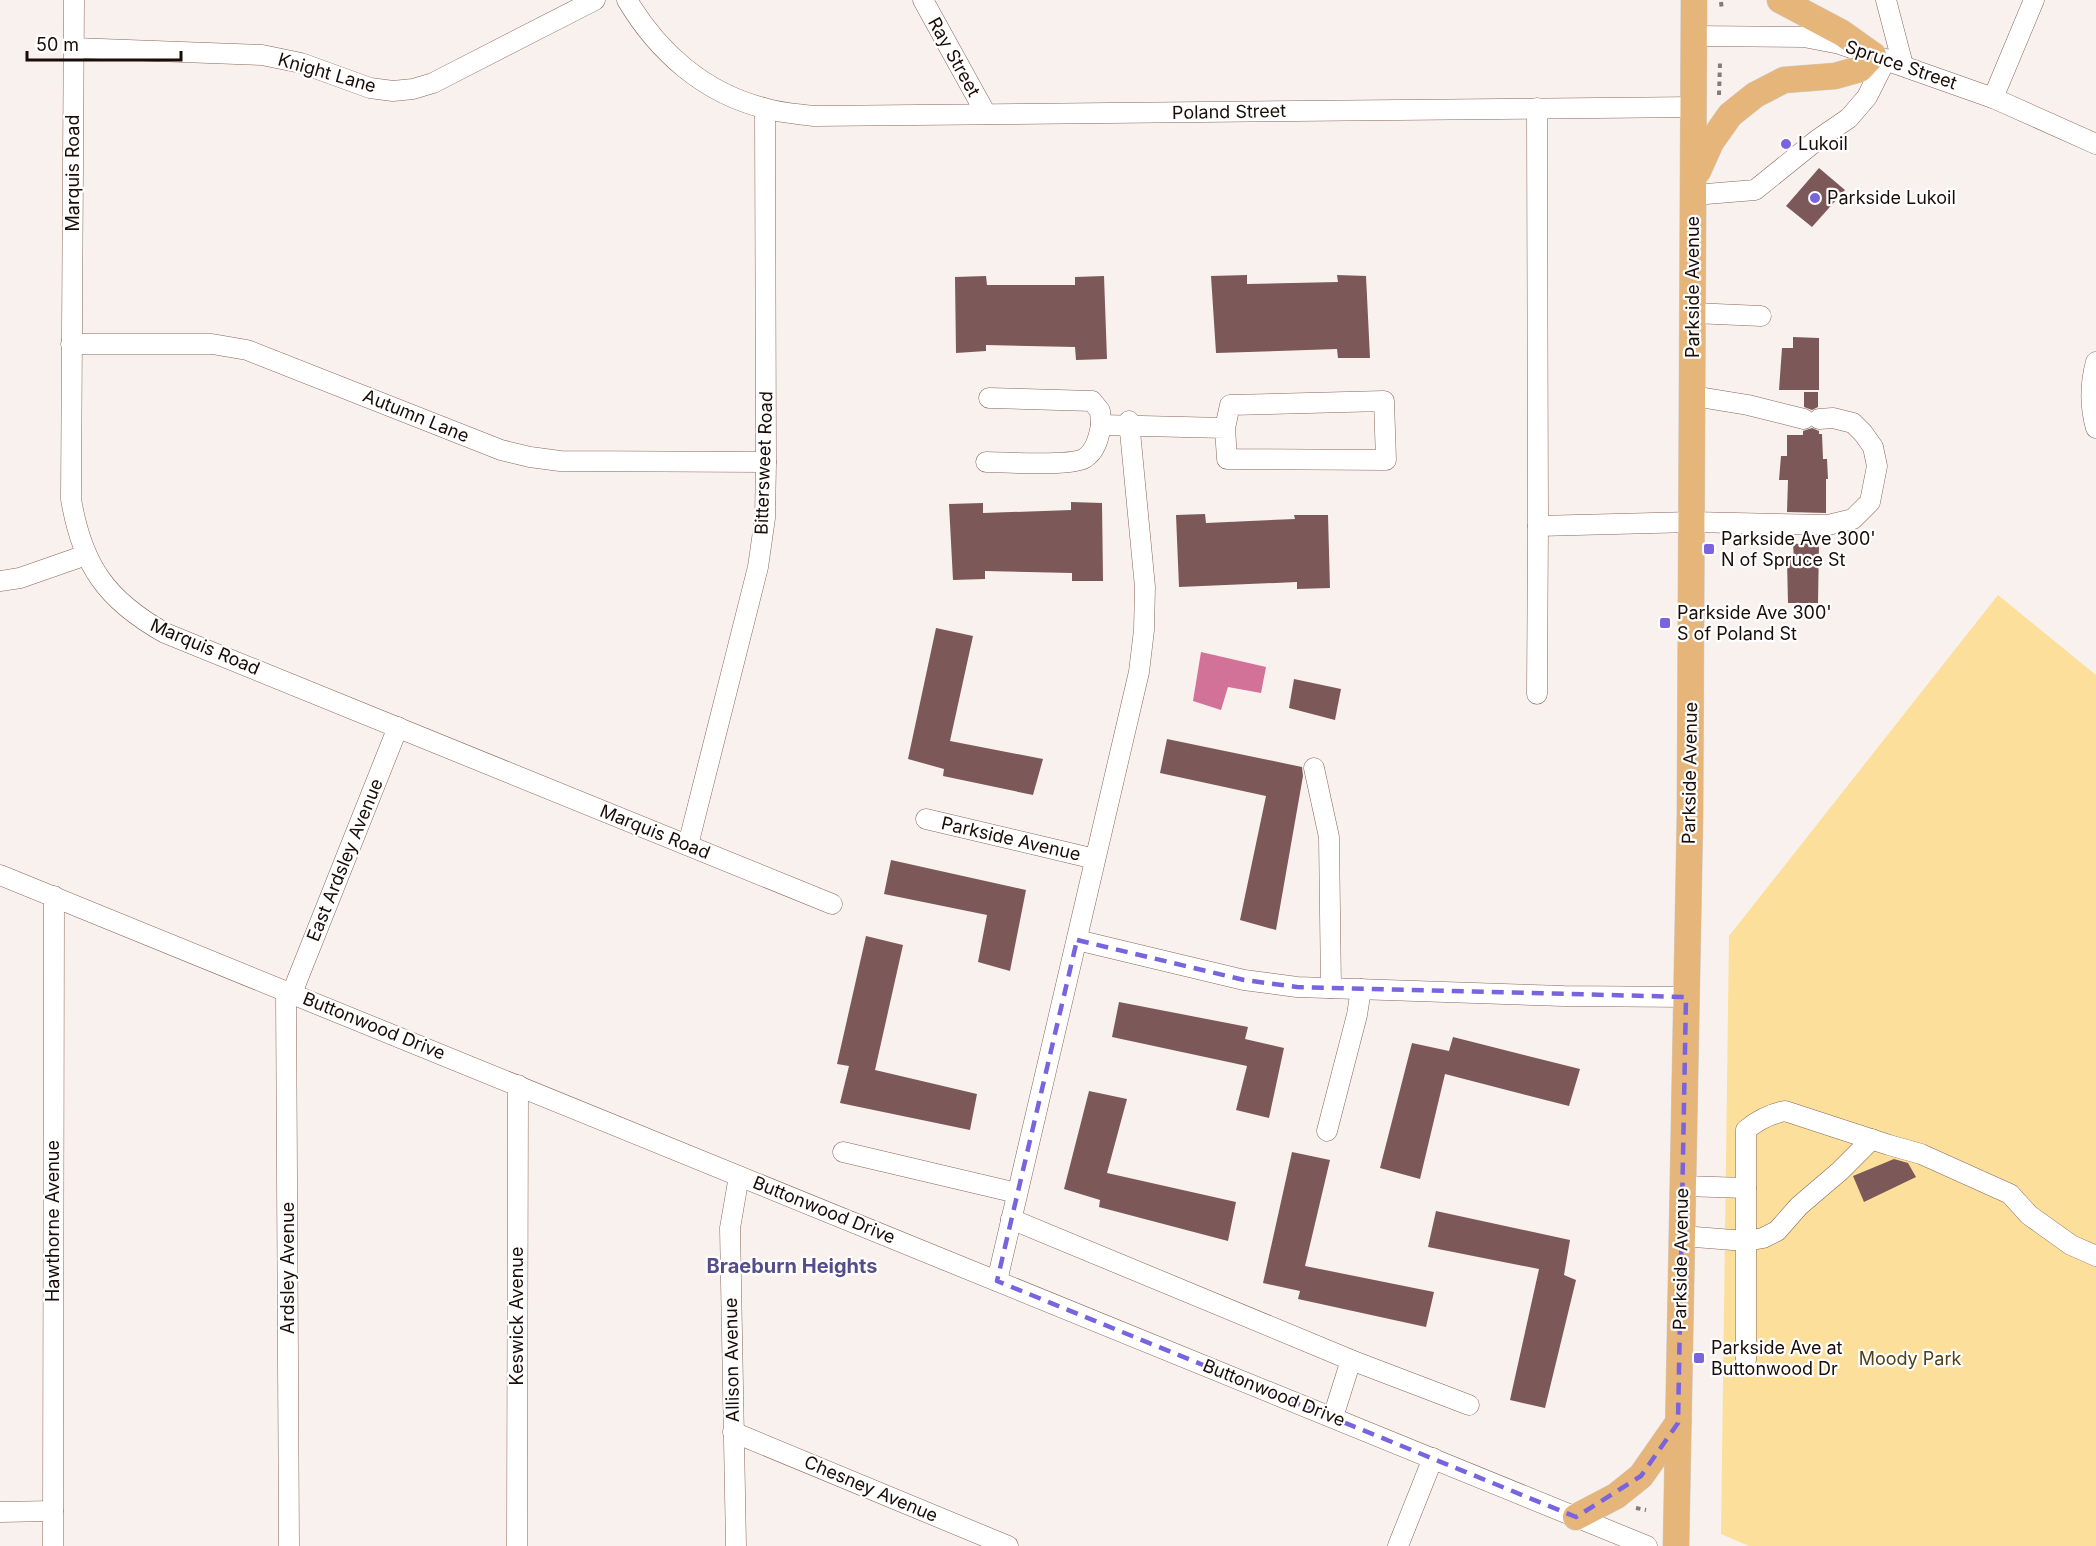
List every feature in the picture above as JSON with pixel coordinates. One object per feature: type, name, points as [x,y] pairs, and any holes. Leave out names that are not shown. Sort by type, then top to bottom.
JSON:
[{"type":"main road","name":"Parkside Avenue","points":[[1676,1546],[1690,804],[1694,187],[1706,107],[1694,36],[1694,0]]},
{"type":"main road","points":[[1780,0],[1887,60]]},
{"type":"main road","points":[[1694,187],[1711,142],[1730,115],[1755,95],[1784,80],[1835,76],[1887,60]]},
{"type":"main road","points":[[1576,1517],[1616,1496],[1641,1476],[1678,1424]]},
{"type":"street","name":"Marquis Road","points":[[74,0],[71,499],[76,530],[86,555],[101,580],[119,602],[141,619],[165,633],[832,904]]},
{"type":"street","name":"Knight Lane","points":[[74,48],[262,55],[301,63],[370,88],[393,91],[413,89],[433,83],[595,0]]},
{"type":"street","name":"Poland Street","points":[[627,0],[642,25],[663,49],[689,72],[715,89],[765,109],[814,116],[1706,107]]},
{"type":"street","name":"Ray Street","points":[[923,0],[986,114]]},
{"type":"street","points":[[1694,187],[1755,190],[1817,140],[1849,118],[1867,98],[1887,60],[1886,0]]},
{"type":"street","points":[[1993,98],[2034,0]]},
{"type":"street","name":"Spruce Street","points":[[1694,36],[1804,37],[1840,44],[1993,98],[2096,144]]},
{"type":"street","points":[[1537,108],[1537,694]]},
{"type":"street","name":"Bittersweet Road","points":[[688,845],[758,567],[765,518],[765,109]]},
{"type":"street","points":[[1693,313],[1761,316]]},
{"type":"street","name":"Autumn Lane","points":[[71,344],[212,344],[247,350],[501,450],[530,457],[560,461],[766,462]]},
{"type":"street","points":[[2096,362],[2091,391],[2096,428]]},
{"type":"street","points":[[1538,526],[1692,522],[1828,525],[1853,519],[1870,502],[1877,466],[1873,447],[1863,432],[1852,423],[1693,396]]},
{"type":"street","points":[[986,462],[1070,463],[1085,458],[1097,445],[1101,425],[1100,411],[1092,401],[989,398]]},
{"type":"street","points":[[1384,401],[1386,460],[1227,459],[1225,428],[1230,405],[1384,401]]},
{"type":"street","points":[[997,1281],[1139,672],[1144,630],[1143,565],[1130,424]]},
{"type":"street","points":[[1101,425],[1225,428]]},
{"type":"street","points":[[0,581],[20,578],[86,555]]},
{"type":"street","name":"East Ardsley Avenue","points":[[289,992],[398,727]]},
{"type":"street","points":[[1314,768],[1329,837],[1331,988]]},
{"type":"street","name":"Parkside Avenue","points":[[926,819],[1095,859]]},
{"type":"street","name":"Buttonwood Drive","points":[[0,874],[1647,1546]]},
{"type":"street","name":"Hawthorne Avenue","points":[[53,1546],[54,896]]},
{"type":"street","points":[[1077,940],[1244,980],[1297,987],[1564,996],[1686,997]]},
{"type":"street","points":[[1327,1131],[1358,1015],[1361,989]]},
{"type":"street","name":"Ardsley Avenue","points":[[289,992],[289,1546]]},
{"type":"street","name":"Keswick Avenue","points":[[517,1546],[518,1085]]},
{"type":"street","points":[[1746,1360],[1746,1130],[1774,1113],[1785,1111],[1921,1154],[2010,1194],[2037,1221],[2071,1245],[2096,1256]]},
{"type":"street","points":[[1682,1236],[1746,1241],[1763,1238],[1777,1231],[1799,1206],[1840,1171],[1872,1139]]},
{"type":"street","points":[[843,1152],[1017,1193]]},
{"type":"street","name":"Allison Avenue","points":[[736,1546],[730,1228],[739,1176]]},
{"type":"street","points":[[1683,1186],[1746,1188]]},
{"type":"street","points":[[1011,1219],[1351,1360],[1469,1405]]},
{"type":"street","points":[[1333,1417],[1351,1360]]},
{"type":"street","name":"Chesney Avenue","points":[[734,1432],[970,1538],[1008,1546]]},
{"type":"street","points":[[1398,1546],[1433,1458]]},
{"type":"street","points":[[0,1512],[53,1511]]},
{"type":"path","points":[[1721,2],[1722,10]]},
{"type":"path","points":[[1706,107],[1720,63]]},
{"type":"highlighted area","points":[[1077,940],[1244,980],[1297,987],[1686,997],[1678,1423],[1641,1476],[1576,1517],[997,1281]]},
{"type":"green space","name":"Moody Park","points":[[1998,595],[2096,675],[2096,1546],[1749,1546],[1721,1534],[1729,936]]},
{"type":"shaded area","points":[[1201,652],[1266,667],[1261,693],[1228,687],[1221,710],[1193,701]]},
{"type":"building","name":"Parkside Lukoil","points":[[1819,168],[1845,190],[1812,227],[1786,206]]},
{"type":"building","points":[[1247,275],[1247,284],[1338,282],[1337,275],[1366,276],[1370,358],[1338,358],[1337,349],[1216,353],[1211,276]]},
{"type":"building","points":[[986,276],[987,285],[1075,285],[1075,277],[1104,276],[1107,359],[1076,360],[1075,347],[986,345],[986,351],[956,353],[955,277]]},
{"type":"building","points":[[1793,337],[1819,338],[1819,390],[1779,390],[1782,348],[1793,348]]},
{"type":"building","points":[[1804,392],[1818,392],[1818,407],[1812,410],[1804,407]]},
{"type":"building","points":[[1812,428],[1822,434],[1823,459],[1827,459],[1826,513],[1787,512],[1788,480],[1779,480],[1781,456],[1787,456],[1787,435],[1803,435],[1803,431]]},
{"type":"building","points":[[1071,502],[1102,503],[1103,581],[1072,581],[1072,573],[985,571],[985,579],[953,580],[949,504],[983,503],[983,513],[1071,510]]},
{"type":"building","points":[[1205,514],[1206,523],[1295,519],[1294,515],[1328,515],[1330,588],[1297,589],[1297,582],[1179,587],[1176,515]]},
{"type":"building","points":[[1819,543],[1818,603],[1788,603],[1787,560],[1794,559],[1793,544]]},
{"type":"building","points":[[936,628],[973,636],[950,741],[1043,759],[1033,795],[943,776],[944,769],[908,759]]},
{"type":"building","points":[[1294,679],[1341,689],[1335,720],[1289,708]]},
{"type":"building","points":[[1167,739],[1302,767],[1303,776],[1276,930],[1240,920],[1266,796],[1160,773]]},
{"type":"building","points":[[891,860],[1026,890],[1010,971],[978,962],[987,915],[884,894]]},
{"type":"building","points":[[866,936],[903,945],[875,1070],[977,1094],[970,1130],[840,1103],[849,1066],[837,1064]]},
{"type":"building","points":[[1119,1002],[1248,1027],[1245,1039],[1284,1048],[1269,1118],[1236,1110],[1247,1066],[1112,1037]]},
{"type":"building","points":[[1453,1037],[1580,1069],[1569,1106],[1445,1074],[1420,1179],[1380,1168],[1412,1043],[1449,1051]]},
{"type":"building","points":[[1089,1091],[1127,1099],[1107,1173],[1236,1202],[1228,1241],[1099,1207],[1100,1200],[1064,1189]]},
{"type":"building","points":[[1292,1152],[1330,1160],[1305,1266],[1434,1292],[1426,1327],[1298,1299],[1300,1291],[1263,1283]]},
{"type":"building","points":[[1894,1159],[1908,1163],[1916,1177],[1864,1202],[1853,1176]]},
{"type":"building","points":[[1436,1211],[1570,1240],[1564,1275],[1576,1280],[1545,1408],[1510,1400],[1539,1269],[1428,1247]]},
{"type":"place","name":"Lukoil","points":[[1786,144]]},
{"type":"place","name":"Parkside Lukoil","points":[[1815,198]]},
{"type":"place","name":"Parkside Ave 300' N of Spruce St","points":[[1709,549]]},
{"type":"place","name":"Parkside Ave 300' S of Poland St","points":[[1665,623]]},
{"type":"place","name":"Parkside Ave at Buttonwood Dr","points":[[1699,1358]]},
{"type":"district","name":"Braeburn Heights","points":[[792,1266]]}]
